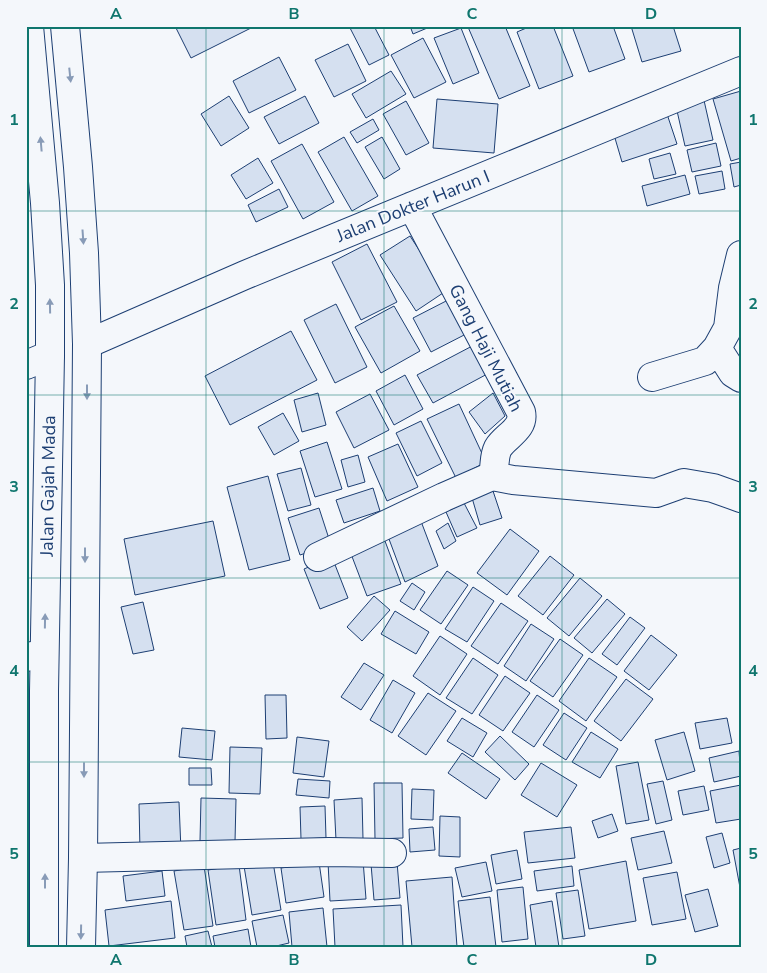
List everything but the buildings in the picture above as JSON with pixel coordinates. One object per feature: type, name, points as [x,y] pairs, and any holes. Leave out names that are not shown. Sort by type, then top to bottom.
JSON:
[{"type":"street","name":"Jalan Gajah Mada","points":[[29,26],[45,203],[50,285],[38,360],[35,655],[35,693],[44,722],[44,947]]},
{"type":"street","points":[[65,26],[79,176],[87,344],[84,858],[81,947]]},
{"type":"street","name":"Jalan Dokter Harun I","points":[[87,344],[236,279],[741,71]]},
{"type":"street","name":"Gang Haji Mutiah","points":[[412,206],[521,412],[520,426],[498,447],[494,458],[492,476]]},
{"type":"street","points":[[652,377],[705,361],[717,348],[728,328],[733,288],[741,256]]},
{"type":"street","points":[[717,348],[734,373],[741,378]]},
{"type":"street","points":[[318,557],[492,476],[513,480],[656,493],[684,483],[713,488],[741,498]]},
{"type":"street","points":[[44,722],[84,721]]},
{"type":"street","points":[[84,858],[320,852],[392,853]]}]
